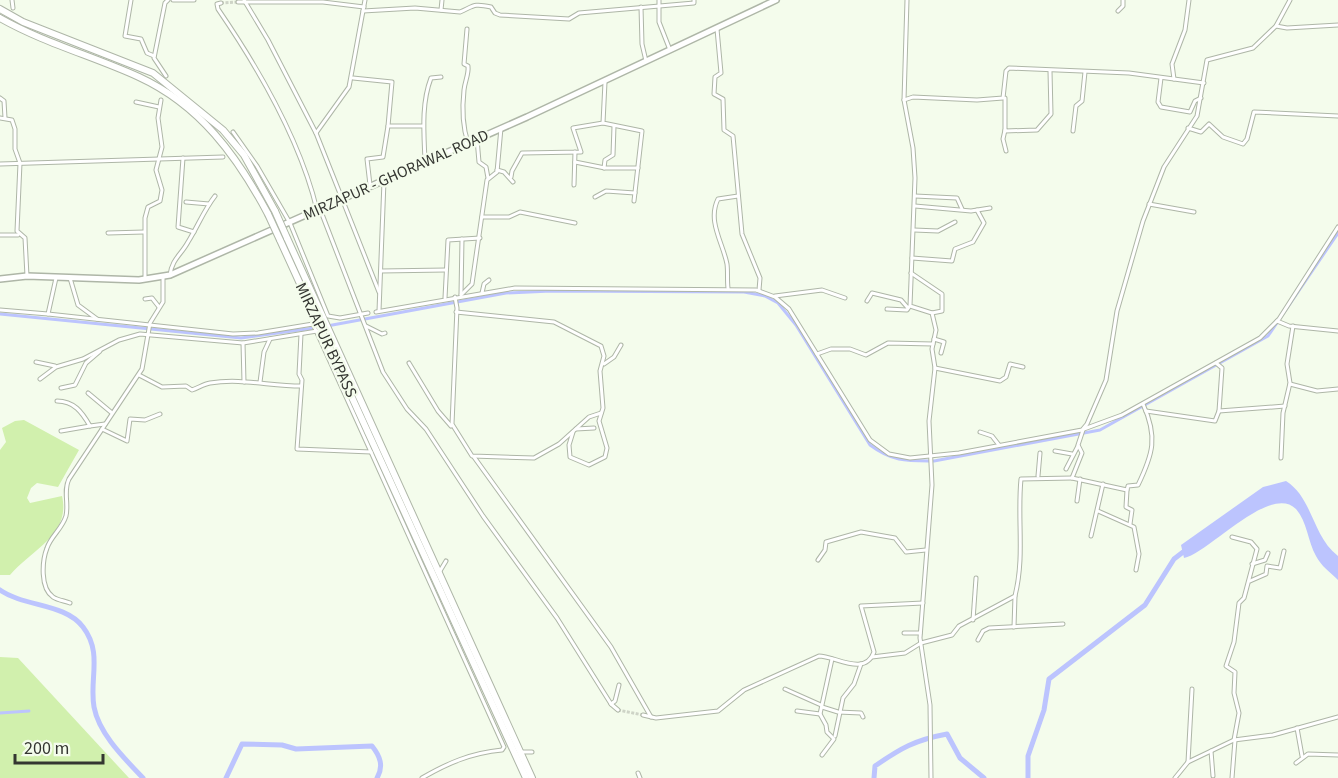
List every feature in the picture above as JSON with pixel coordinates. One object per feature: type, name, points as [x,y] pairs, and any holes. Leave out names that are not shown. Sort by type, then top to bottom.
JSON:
[{"type":"highway","points":[[0,9],[23,22],[153,73],[223,130],[244,155],[271,212]]},
{"type":"highway","name":"MIRZAPUR BYPASS","points":[[0,18],[23,30],[140,77],[168,93],[196,113],[239,163],[271,212],[517,752],[532,778]]},
{"type":"highway","name":"MIRZAPUR BYPASS","points":[[517,752],[526,778]]},
{"type":"main road","name":"MIRZAPUR - GHORAWAL ROAD","points":[[0,279],[27,276],[145,279],[170,276],[605,82],[776,0]]},
{"type":"street","points":[[12,0],[13,8]]},
{"type":"street","points":[[131,0],[125,36],[141,39],[147,53],[154,57],[166,76]]},
{"type":"street","points":[[154,57],[168,0],[194,0]]},
{"type":"street","points":[[316,133],[347,91],[352,78],[365,0]]},
{"type":"street","points":[[441,10],[442,0]]},
{"type":"street","points":[[633,0],[634,8]]},
{"type":"street","points":[[659,0],[659,22],[670,51]]},
{"type":"street","points":[[238,2],[323,2],[364,9],[415,8],[461,12],[468,6],[484,2],[500,15],[569,19],[579,14],[658,5],[677,6],[694,3],[694,0]]},
{"type":"street","points":[[907,0],[904,100],[913,148],[915,196],[909,307]]},
{"type":"street","points":[[1118,11],[1123,6],[1123,0]]},
{"type":"street","points":[[1174,79],[1172,64],[1185,30],[1189,0]]},
{"type":"street","points":[[1066,469],[1106,380],[1118,308],[1149,204],[1164,167],[1197,116],[1208,59],[1251,49],[1276,26],[1290,0]]},
{"type":"street","points":[[245,1],[316,133],[379,292]]},
{"type":"street","points":[[221,3],[217,7],[265,85],[288,131],[378,363],[401,401],[426,429],[483,516],[552,610],[611,704],[618,710]]},
{"type":"street","points":[[641,7],[642,44],[646,62]]},
{"type":"street","points":[[1276,26],[1287,28],[1338,25]]},
{"type":"street","points":[[467,29],[464,64],[468,66],[468,71],[464,87],[463,118],[468,143]]},
{"type":"street","points":[[717,29],[722,71],[715,77],[714,94],[723,99],[724,130],[733,136],[743,239],[760,278],[759,290]]},
{"type":"street","points":[[1006,151],[1003,139],[1006,129],[1006,69],[1129,73],[1204,83]]},
{"type":"street","points":[[1006,129],[1008,131],[1035,131],[1050,116],[1050,70]]},
{"type":"street","points":[[1073,131],[1076,106],[1082,102],[1085,72]]},
{"type":"street","points":[[426,163],[423,126],[429,83],[433,77],[441,77]]},
{"type":"street","points":[[352,78],[392,82],[383,157],[367,159],[370,187]]},
{"type":"street","points":[[1161,78],[1158,104],[1161,107],[1190,112],[1195,101],[1202,98]]},
{"type":"street","points":[[603,123],[605,82]]},
{"type":"street","points":[[904,100],[913,96],[977,100],[1005,97]]},
{"type":"street","points":[[0,98],[4,101],[5,118]]},
{"type":"street","points":[[145,279],[144,232],[147,209],[161,199],[156,170],[162,147],[159,129],[161,100]]},
{"type":"street","points":[[136,102],[159,107]]},
{"type":"street","points":[[1188,128],[1201,132],[1209,124],[1223,136],[1244,144],[1254,112],[1338,116]]},
{"type":"street","points":[[0,118],[14,122],[15,149],[20,163],[17,198],[18,234]]},
{"type":"street","points":[[497,170],[512,180],[512,171],[522,153],[581,151],[573,128],[603,123],[642,131],[634,201]]},
{"type":"street","points":[[388,126],[423,126]]},
{"type":"street","points":[[604,168],[605,160],[613,155],[614,126]]},
{"type":"street","points":[[488,178],[497,170],[501,128]]},
{"type":"street","points":[[233,132],[257,166],[290,223],[328,316],[362,319],[382,334],[385,333]]},
{"type":"street","points":[[384,181],[378,311],[445,298],[455,299],[472,284],[480,238],[488,178],[486,167],[479,162],[477,139]]},
{"type":"street","points":[[574,185],[575,152]]},
{"type":"street","points":[[0,164],[223,157]]},
{"type":"street","points":[[183,158],[178,228],[194,232]]},
{"type":"street","points":[[574,162],[604,168],[638,168]]},
{"type":"street","points":[[595,197],[606,191],[635,193]]},
{"type":"street","points":[[170,276],[175,258],[194,232],[214,196]]},
{"type":"street","points":[[728,288],[727,264],[718,243],[715,208],[718,199],[738,196]]},
{"type":"street","points":[[915,196],[957,198],[962,209]]},
{"type":"street","points":[[186,202],[209,204]]},
{"type":"street","points":[[1149,204],[1194,212]]},
{"type":"street","points":[[915,206],[977,210],[990,208]]},
{"type":"street","points":[[912,258],[952,261],[955,249],[973,242],[984,223],[977,210]]},
{"type":"street","points":[[482,217],[509,217],[520,212],[575,223]]},
{"type":"street","points":[[914,230],[938,231],[955,222]]},
{"type":"street","points":[[460,296],[552,287],[759,290],[773,296],[789,309],[874,444],[889,454],[904,458],[933,459],[1082,431],[1145,407],[1260,338],[1278,321],[1338,227]]},
{"type":"street","points":[[108,233],[144,232]]},
{"type":"street","points":[[0,235],[18,234],[25,238],[27,276]]},
{"type":"street","points":[[445,298],[448,240],[480,238]]},
{"type":"street","points":[[460,296],[462,239]]},
{"type":"street","points":[[381,271],[446,270]]},
{"type":"street","points":[[867,301],[872,294],[901,300],[909,307],[932,313],[942,311],[942,294],[911,273]]},
{"type":"street","points":[[48,314],[56,277]]},
{"type":"street","points":[[70,278],[78,305],[98,321]]},
{"type":"street","points":[[70,603],[52,596],[45,587],[43,569],[47,547],[62,527],[66,515],[66,485],[69,479],[139,375],[144,363],[149,330],[163,302],[163,278]]},
{"type":"street","points":[[482,293],[484,284],[489,280]]},
{"type":"street","points":[[773,296],[799,295],[822,290],[845,298]]},
{"type":"street","points":[[145,299],[152,298],[159,307]]},
{"type":"street","points":[[452,427],[455,299]]},
{"type":"street","points":[[887,309],[907,310],[909,307]]},
{"type":"street","points":[[0,310],[48,314],[243,343],[316,330]]},
{"type":"street","points":[[456,310],[558,323],[601,346],[603,363],[600,371],[602,413],[600,424],[607,451],[599,462],[589,465],[570,457],[569,445],[575,430]]},
{"type":"street","points":[[362,319],[368,313]]},
{"type":"street","points":[[931,778],[930,705],[920,633],[933,459],[929,421],[935,368],[933,344],[936,330],[932,313]]},
{"type":"street","points":[[1278,321],[1282,325],[1338,331]]},
{"type":"street","points":[[40,379],[56,367],[83,359],[119,340],[149,330],[233,334],[258,333],[313,324],[498,731],[504,747],[502,750]]},
{"type":"street","points":[[1281,458],[1285,406],[1290,384],[1287,369],[1293,326]]},
{"type":"street","points":[[301,334],[298,450],[371,452]]},
{"type":"street","points":[[260,382],[264,352],[270,339]]},
{"type":"street","points":[[934,339],[944,342],[941,352]]},
{"type":"street","points":[[243,343],[244,382]]},
{"type":"street","points":[[817,354],[831,349],[850,349],[866,355],[888,343],[933,344]]},
{"type":"street","points":[[603,363],[614,357],[621,345]]},
{"type":"street","points":[[61,388],[75,385],[86,363],[101,349]]},
{"type":"street","points":[[36,362],[56,367]]},
{"type":"street","points":[[409,363],[438,411],[474,457],[611,647],[651,717]]},
{"type":"street","points":[[935,368],[1000,381],[1006,377],[1010,364],[1023,367]]},
{"type":"street","points":[[1145,407],[1215,421],[1219,411],[1222,369],[1217,364]]},
{"type":"street","points":[[139,375],[162,387],[186,386],[192,390],[209,383],[260,382],[269,386],[301,386]]},
{"type":"street","points":[[1290,384],[1317,391],[1338,389]]},
{"type":"street","points":[[88,393],[112,414]]},
{"type":"street","points":[[57,401],[65,401],[80,410],[90,426]]},
{"type":"street","points":[[1219,411],[1285,406]]},
{"type":"street","points":[[1130,524],[1132,510],[1126,507],[1126,489],[1128,486],[1139,484],[1152,450],[1154,436],[1145,407]]},
{"type":"street","points":[[474,457],[534,458],[559,444],[589,417],[602,413]]},
{"type":"street","points":[[102,429],[127,441],[130,419],[145,420],[160,414]]},
{"type":"street","points":[[61,431],[105,424]]},
{"type":"street","points":[[575,430],[594,428]]},
{"type":"street","points":[[980,432],[992,436],[999,445]]},
{"type":"street","points":[[1072,478],[1082,453],[1078,446]]},
{"type":"street","points":[[1055,451],[1072,454]]},
{"type":"street","points":[[1038,476],[1040,453]]},
{"type":"street","points":[[1014,627],[1015,596],[1022,555],[1019,509],[1021,479],[1038,476],[1062,480],[1072,478],[1126,489]]},
{"type":"street","points":[[1077,501],[1080,479]]},
{"type":"street","points":[[1091,536],[1103,484]]},
{"type":"street","points":[[1098,511],[1135,528],[1140,554],[1136,570]]},
{"type":"street","points":[[818,560],[825,550],[826,542],[857,532],[895,538],[906,552],[926,550]]},
{"type":"street","points":[[1232,537],[1251,542],[1257,549],[1250,581],[1244,598],[1239,603],[1234,642],[1226,666],[1235,672],[1234,693],[1239,713],[1232,778]]},
{"type":"street","points":[[1250,581],[1266,574],[1268,566],[1280,568],[1284,551]]},
{"type":"street","points":[[1252,564],[1265,560],[1268,553]]},
{"type":"street","points":[[436,575],[444,567],[446,561]]},
{"type":"street","points":[[973,620],[976,578]]},
{"type":"street","points":[[643,715],[651,717],[714,713],[735,696],[819,656],[829,656],[851,665],[872,657],[905,653],[921,643],[952,635],[957,627],[1015,596]]},
{"type":"street","points":[[872,657],[874,652],[861,606],[923,603]]},
{"type":"street","points":[[978,640],[987,629],[1063,624]]},
{"type":"street","points":[[904,633],[920,633]]},
{"type":"street","points":[[832,659],[820,714],[827,732],[834,738]]},
{"type":"street","points":[[822,755],[834,738],[843,698],[854,684],[861,663]]},
{"type":"street","points":[[611,704],[615,701],[619,685]]},
{"type":"street","points":[[786,689],[821,706],[861,713],[863,717]]},
{"type":"street","points":[[1188,762],[1191,689]]},
{"type":"street","points":[[797,711],[820,714]]},
{"type":"street","points":[[1175,778],[1188,762],[1235,741],[1297,730],[1338,717]]},
{"type":"street","points":[[1297,730],[1302,756]]},
{"type":"street","points":[[422,778],[462,758],[502,750],[532,752]]},
{"type":"street","points":[[1212,752],[1213,776]]},
{"type":"street","points":[[1296,764],[1302,756],[1310,753],[1338,755]]},
{"type":"green space","points":[[24,420],[79,450],[58,487],[37,483],[31,488],[27,498],[30,503],[62,496],[61,521],[55,532],[10,575],[0,575],[0,450],[6,442],[2,428],[15,421]]},
{"type":"green space","points":[[0,657],[18,658],[129,778],[0,778]]},
{"type":"water","points":[[1286,481],[1302,497],[1329,548],[1338,556],[1338,580],[1318,560],[1300,514],[1285,503],[1271,505],[1256,512],[1208,545],[1184,558],[1181,545],[1263,487]]},
{"type":"waterway","points":[[327,326],[506,293],[551,291],[744,292],[765,296],[778,303],[796,325],[870,445],[893,458],[934,461],[1100,430],[1268,336],[1338,233]]},
{"type":"waterway","points":[[0,314],[241,338],[314,328]]},
{"type":"waterway","points":[[1028,778],[1028,756],[1044,710],[1049,679],[1145,605],[1174,559],[1187,549]]},
{"type":"waterway","points":[[0,590],[21,600],[66,613],[83,627],[89,637],[94,656],[93,697],[97,717],[107,736],[143,778]]},
{"type":"waterway","points":[[0,713],[29,711]]},
{"type":"waterway","points":[[874,778],[875,766],[893,754],[917,742],[947,734],[960,758],[984,778]]},
{"type":"waterway","points":[[226,778],[242,744],[282,745],[296,749],[372,746],[380,761],[377,778]]},
{"type":"tunnel","points":[[221,3],[238,2]]},
{"type":"tunnel","points":[[618,710],[643,715]]}]
